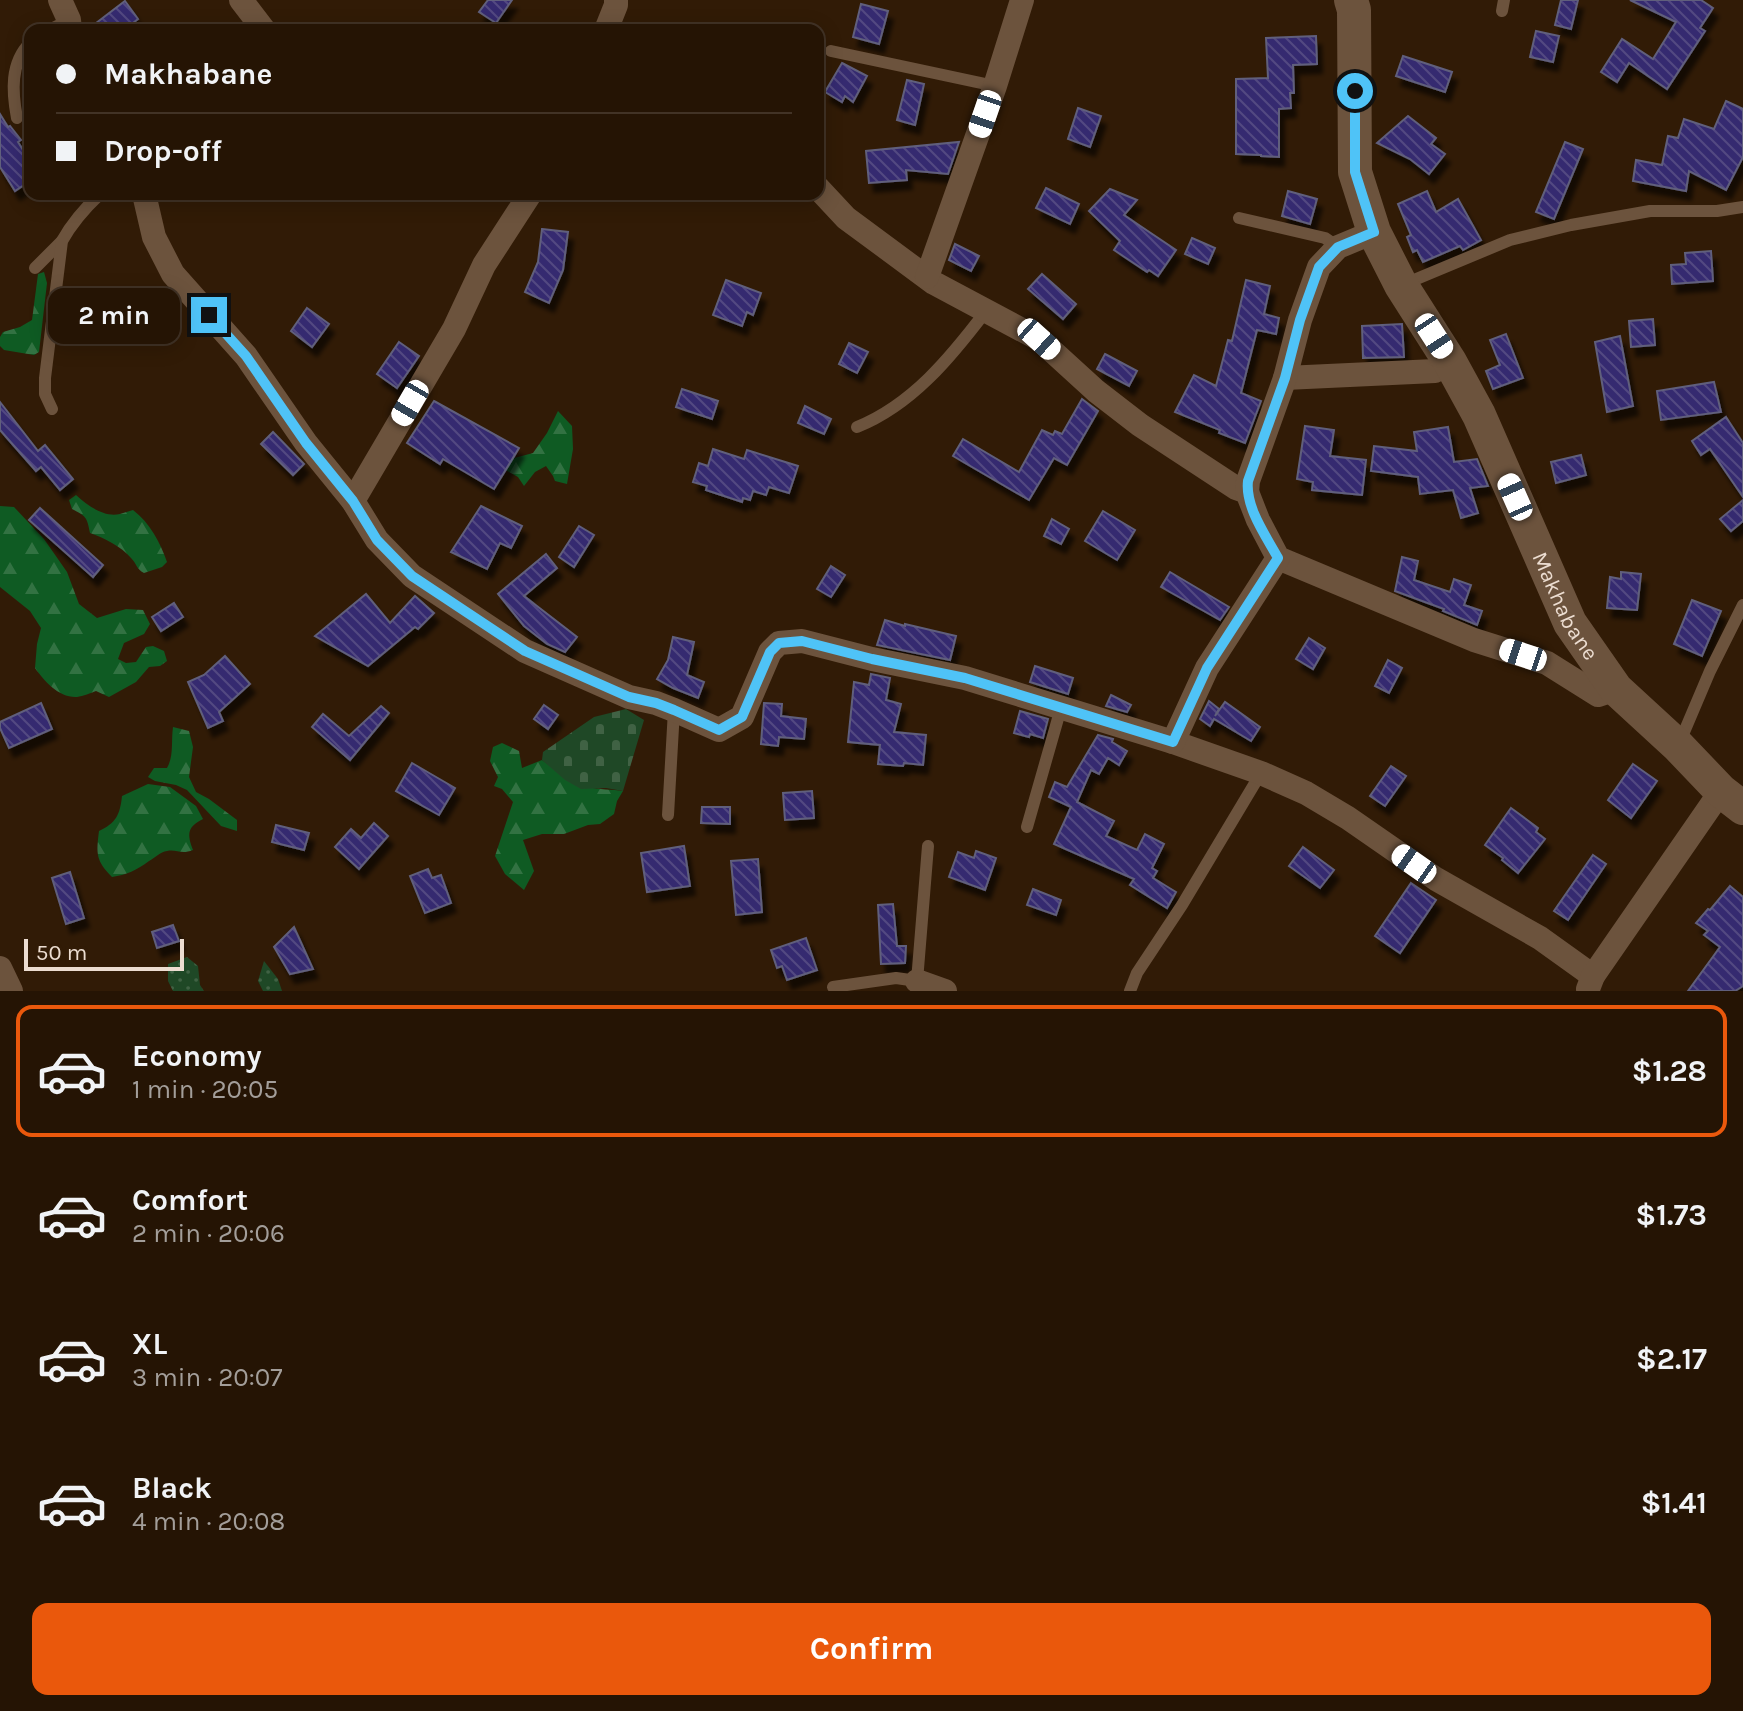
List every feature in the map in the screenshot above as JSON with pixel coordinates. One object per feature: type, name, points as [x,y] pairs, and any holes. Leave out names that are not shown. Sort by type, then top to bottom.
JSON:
[{"type":"street","points":[[241,0],[259,24]]},
{"type":"street","points":[[608,24],[616,0]]},
{"type":"street","points":[[927,277],[1022,0]]},
{"type":"street","name":"Makhabane","points":[[1351,0],[1354,10],[1355,172],[1374,232],[1401,285],[1450,362],[1479,415],[1570,623],[1616,689],[1732,800]]},
{"type":"street","points":[[824,194],[846,218],[927,277],[963,300],[1039,339],[1096,391],[1140,425],[1236,488],[1247,492]]},
{"type":"street","points":[[145,200],[154,237],[173,274],[246,356],[306,443],[353,501],[377,540],[412,576],[525,651],[629,697],[656,703],[719,730],[742,717],[770,652],[779,643],[802,641],[965,678],[1173,742],[1261,773],[1306,793],[1436,879],[1540,938],[1590,984],[1732,800]]},
{"type":"street","points":[[353,501],[454,329],[484,265],[526,200]]},
{"type":"street","points":[[1374,232],[1338,247],[1319,267],[1300,320],[1285,378],[1248,481],[1247,492],[1278,558],[1474,640],[1547,663],[1598,695],[1616,689]]},
{"type":"street","points":[[1285,378],[1435,371],[1450,362]]},
{"type":"street","points":[[1173,742],[1207,668],[1278,558]]},
{"type":"street","points":[[0,968],[11,991]]},
{"type":"street","points":[[917,981],[945,991]]},
{"type":"lane","points":[[17,118],[13,80],[19,56],[24,50]]},
{"type":"lane","points":[[831,51],[995,86]]},
{"type":"lane","points":[[35,268],[62,241],[94,200]]},
{"type":"lane","points":[[1401,285],[1510,240],[1571,225],[1650,211],[1717,211],[1743,207]]},
{"type":"lane","points":[[1239,218],[1325,238],[1338,247]]},
{"type":"lane","points":[[52,409],[45,394],[45,378],[62,241]]},
{"type":"lane","points":[[857,427],[905,401],[961,344],[986,311]]},
{"type":"lane","points":[[1678,746],[1743,605]]},
{"type":"lane","points":[[1027,827],[1061,708]]},
{"type":"lane","points":[[668,815],[674,710]]},
{"type":"lane","points":[[1130,991],[1137,973],[1182,905],[1261,773]]},
{"type":"lane","points":[[833,987],[896,978],[917,981],[928,846]]},
{"type":"green space","points":[[44,272],[47,283],[39,352],[34,355],[4,350],[0,346],[3,332],[32,320],[38,274]]},
{"type":"green space","points":[[558,411],[572,426],[573,449],[567,484],[555,481],[546,466],[535,472],[524,486],[518,477],[502,468],[507,460],[533,453]]},
{"type":"green space","points":[[76,495],[108,514],[133,510],[154,533],[167,562],[162,567],[144,573],[141,571],[122,550],[90,533],[85,518],[72,509],[69,500]]},
{"type":"green space","points":[[0,506],[14,507],[44,539],[67,572],[79,604],[97,618],[126,609],[143,610],[150,624],[144,634],[124,643],[118,659],[126,663],[136,662],[146,647],[153,646],[164,651],[167,661],[160,666],[149,667],[136,682],[109,697],[96,691],[70,697],[47,683],[35,668],[41,628],[30,611],[0,587]]},
{"type":"green space","points":[[626,709],[644,720],[623,791],[581,789],[542,760],[543,752],[594,717]]},
{"type":"green space","points":[[173,727],[189,731],[193,747],[189,777],[196,792],[237,820],[237,831],[221,826],[187,790],[148,777],[154,768],[167,768]]},
{"type":"green space","points":[[502,743],[519,751],[522,768],[542,760],[583,785],[623,791],[614,814],[600,824],[564,834],[542,834],[523,840],[534,871],[524,890],[505,874],[495,856],[513,802],[502,789],[494,786],[498,777],[490,761],[493,747]]},
{"type":"green space","points":[[148,784],[170,787],[196,806],[203,819],[190,832],[193,850],[164,852],[136,869],[112,877],[98,857],[99,831],[116,818],[122,796]]},
{"type":"green space","points":[[187,957],[198,966],[200,985],[204,991],[173,991],[168,981],[168,964]]},
{"type":"green space","points":[[264,961],[278,979],[282,991],[263,991],[258,981]]},
{"type":"building","points":[[488,0],[512,0],[496,23],[479,12]]},
{"type":"building","points":[[1561,0],[1578,0],[1571,29],[1555,25]]},
{"type":"building","points":[[1630,0],[1701,0],[1713,8],[1700,28],[1705,31],[1667,89],[1629,63],[1617,82],[1601,72],[1622,39],[1653,59],[1676,22]]},
{"type":"building","points":[[125,1],[138,19],[132,24],[95,24]]},
{"type":"building","points":[[861,4],[888,11],[879,44],[853,37]]},
{"type":"building","points":[[1536,31],[1559,36],[1553,62],[1530,57]]},
{"type":"building","points":[[1316,36],[1317,64],[1293,65],[1291,108],[1279,109],[1279,157],[1236,154],[1236,79],[1268,78],[1266,38]]},
{"type":"building","points":[[1403,56],[1452,72],[1445,92],[1396,76]]},
{"type":"building","points":[[842,63],[867,76],[853,102],[845,96],[842,102],[825,92]]},
{"type":"building","points":[[907,80],[924,84],[915,125],[897,120]]},
{"type":"building","points":[[1726,101],[1743,109],[1743,157],[1726,190],[1689,171],[1686,191],[1633,181],[1636,160],[1662,165],[1668,136],[1678,138],[1684,119],[1714,129]]},
{"type":"building","points":[[1078,108],[1101,116],[1090,147],[1068,139]]},
{"type":"building","points":[[0,114],[21,140],[18,142],[24,152],[24,185],[15,191],[0,167]]},
{"type":"building","points":[[1408,116],[1436,138],[1431,144],[1445,154],[1429,174],[1410,159],[1377,143]]},
{"type":"building","points":[[959,142],[948,174],[906,170],[907,180],[869,183],[866,151]]},
{"type":"building","points":[[1565,142],[1583,149],[1554,219],[1536,212]]},
{"type":"building","points":[[1046,188],[1079,204],[1070,224],[1036,208]]},
{"type":"building","points":[[1110,189],[1137,200],[1124,215],[1176,250],[1158,276],[1114,250],[1120,241],[1089,211]]},
{"type":"building","points":[[1288,191],[1317,199],[1310,224],[1282,216]]},
{"type":"building","points":[[1427,191],[1436,212],[1458,199],[1481,240],[1463,250],[1460,246],[1423,262],[1417,250],[1413,252],[1407,237],[1411,235],[1398,204]]},
{"type":"building","points":[[542,229],[568,232],[563,270],[549,303],[525,292],[538,262]]},
{"type":"building","points":[[1192,238],[1215,248],[1208,264],[1185,254]]},
{"type":"building","points":[[955,244],[979,256],[971,271],[949,260]]},
{"type":"building","points":[[1711,251],[1713,281],[1672,284],[1671,265],[1686,264],[1685,253]]},
{"type":"building","points":[[1042,274],[1076,304],[1063,319],[1028,289]]},
{"type":"building","points":[[726,280],[761,293],[753,315],[747,312],[742,326],[713,315]]},
{"type":"building","points":[[1246,280],[1270,286],[1264,314],[1279,318],[1276,334],[1257,330],[1241,393],[1261,401],[1245,443],[1175,412],[1194,375],[1216,386],[1228,340],[1232,341]]},
{"type":"building","points":[[307,308],[329,324],[312,347],[291,331]]},
{"type":"building","points":[[1653,319],[1655,345],[1631,347],[1629,321]]},
{"type":"building","points":[[1402,324],[1404,357],[1363,358],[1362,326]]},
{"type":"building","points":[[1506,334],[1523,378],[1493,389],[1486,371],[1500,365],[1490,340]]},
{"type":"building","points":[[1620,336],[1633,406],[1607,412],[1595,342]]},
{"type":"building","points":[[399,342],[419,356],[397,388],[377,374]]},
{"type":"building","points":[[849,343],[868,352],[857,373],[839,364]]},
{"type":"building","points":[[1105,354],[1137,371],[1129,386],[1097,369]]},
{"type":"building","points":[[1714,382],[1721,412],[1661,420],[1657,391]]},
{"type":"building","points":[[682,389],[718,401],[712,419],[676,407]]},
{"type":"building","points":[[1082,399],[1098,411],[1067,465],[1054,458],[1029,500],[953,456],[963,439],[1019,472],[1042,430],[1053,435],[1055,431],[1062,434]]},
{"type":"building","points":[[434,401],[519,448],[494,489],[443,459],[440,464],[407,443]]},
{"type":"building","points":[[0,402],[38,451],[45,445],[73,479],[60,490],[41,467],[36,471],[0,430]]},
{"type":"building","points":[[805,406],[831,419],[824,434],[798,423]]},
{"type":"building","points":[[1726,417],[1743,443],[1743,497],[1710,449],[1701,455],[1692,441]]},
{"type":"building","points":[[1305,426],[1334,430],[1330,456],[1366,460],[1362,495],[1312,490],[1313,482],[1297,479]]},
{"type":"building","points":[[1448,427],[1454,462],[1477,459],[1488,486],[1470,488],[1478,513],[1461,518],[1453,490],[1420,494],[1418,477],[1371,471],[1374,446],[1417,451],[1414,432]]},
{"type":"building","points":[[273,432],[304,464],[293,475],[261,444]]},
{"type":"building","points":[[713,449],[744,459],[747,450],[798,466],[789,493],[769,487],[766,495],[753,491],[750,500],[743,498],[742,502],[706,490],[707,486],[693,482],[699,463],[708,466]]},
{"type":"building","points":[[1581,455],[1586,475],[1556,483],[1551,462]]},
{"type":"building","points":[[1743,500],[1743,521],[1731,531],[1720,519]]},
{"type":"building","points":[[481,506],[522,526],[511,548],[500,543],[487,569],[451,552]]},
{"type":"building","points":[[40,508],[103,565],[93,577],[29,520]]},
{"type":"building","points":[[1103,511],[1135,530],[1117,560],[1085,541]]},
{"type":"building","points":[[1052,519],[1069,529],[1061,544],[1044,536]]},
{"type":"building","points":[[579,526],[594,535],[574,567],[559,557]]},
{"type":"building","points":[[546,554],[557,568],[524,596],[577,637],[565,652],[547,644],[524,626],[498,594]]},
{"type":"building","points":[[1402,557],[1418,561],[1414,580],[1450,592],[1454,579],[1471,585],[1464,605],[1482,611],[1477,625],[1395,591]]},
{"type":"building","points":[[831,566],[845,575],[831,597],[817,589]]},
{"type":"building","points":[[1170,572],[1229,607],[1220,620],[1161,587]]},
{"type":"building","points":[[1621,572],[1641,574],[1637,610],[1607,608],[1610,577],[1621,579]]},
{"type":"building","points":[[366,594],[390,623],[415,596],[434,613],[418,629],[415,627],[368,666],[315,636]]},
{"type":"building","points":[[1692,600],[1721,611],[1702,656],[1674,644]]},
{"type":"building","points":[[174,603],[183,617],[161,631],[152,617]]},
{"type":"building","points":[[885,620],[956,636],[950,660],[877,645]]},
{"type":"building","points":[[673,637],[694,642],[687,675],[704,682],[698,698],[657,679],[668,660]]},
{"type":"building","points":[[1309,638],[1325,648],[1313,669],[1296,659]]},
{"type":"building","points":[[225,656],[250,684],[219,712],[223,721],[208,728],[188,682],[204,675]]},
{"type":"building","points":[[1388,660],[1402,668],[1389,693],[1375,686]]},
{"type":"building","points":[[1035,666],[1073,678],[1068,694],[1030,682]]},
{"type":"building","points":[[871,674],[890,678],[886,700],[901,704],[894,732],[926,735],[923,765],[878,764],[880,745],[848,742],[854,682],[869,685]]},
{"type":"building","points":[[1111,695],[1131,705],[1127,712],[1106,706]]},
{"type":"building","points":[[1209,701],[1219,709],[1215,716],[1225,702],[1260,727],[1251,741],[1214,719],[1210,726],[1200,719]]},
{"type":"building","points":[[41,703],[52,729],[9,748],[0,722]]},
{"type":"building","points":[[764,703],[782,704],[781,716],[806,719],[804,739],[779,737],[778,746],[761,744]]},
{"type":"building","points":[[544,705],[558,715],[548,729],[534,719]]},
{"type":"building","points":[[381,706],[389,713],[350,760],[312,727],[323,714],[349,736]]},
{"type":"building","points":[[1020,711],[1048,719],[1043,738],[1014,733]]},
{"type":"building","points":[[1098,735],[1113,739],[1112,742],[1127,751],[1119,765],[1108,758],[1099,774],[1091,770],[1077,802],[1114,821],[1106,836],[1137,850],[1145,834],[1164,844],[1152,868],[1157,871],[1153,878],[1176,892],[1167,908],[1130,885],[1134,879],[1054,844],[1071,807],[1049,797],[1055,782],[1067,787]]},
{"type":"building","points":[[412,763],[455,788],[439,815],[396,791]]},
{"type":"building","points":[[1633,764],[1657,781],[1631,818],[1608,800]]},
{"type":"building","points":[[1391,766],[1406,776],[1385,806],[1370,796]]},
{"type":"building","points":[[812,791],[814,818],[785,820],[783,793]]},
{"type":"building","points":[[702,807],[730,807],[730,824],[701,823]]},
{"type":"building","points":[[1511,808],[1538,828],[1536,832],[1545,839],[1518,873],[1485,845]]},
{"type":"building","points":[[374,823],[388,836],[359,869],[335,847],[351,829],[361,838]]},
{"type":"building","points":[[276,825],[309,833],[304,850],[272,842]]},
{"type":"building","points":[[684,846],[690,886],[647,892],[641,853]]},
{"type":"building","points":[[1303,847],[1334,870],[1320,888],[1289,866]]},
{"type":"building","points":[[976,851],[996,858],[985,890],[949,877],[958,852],[974,858]]},
{"type":"building","points":[[1593,855],[1606,864],[1568,920],[1554,911]]},
{"type":"building","points":[[758,859],[762,912],[736,915],[731,861]]},
{"type":"building","points":[[428,869],[432,878],[441,875],[451,903],[425,913],[410,876]]},
{"type":"building","points":[[70,872],[84,918],[66,924],[52,878]]},
{"type":"building","points":[[1411,883],[1436,900],[1400,953],[1375,936]]},
{"type":"building","points":[[1730,886],[1743,897],[1743,986],[1735,991],[1688,991],[1720,947],[1704,935],[1708,931],[1696,923]]},
{"type":"building","points":[[1033,889],[1061,900],[1056,915],[1027,905]]},
{"type":"building","points":[[893,904],[897,946],[906,946],[905,963],[881,964],[878,905]]},
{"type":"building","points":[[173,925],[179,941],[157,948],[152,932]]},
{"type":"building","points":[[294,927],[313,969],[290,974],[274,947]]},
{"type":"building","points":[[806,938],[817,970],[787,980],[782,966],[777,968],[771,950]]},
{"type":"route","points":[[209,315],[246,356],[306,443],[353,501],[377,540],[412,576],[525,651],[629,697],[656,703],[719,730],[742,717],[770,652],[779,643],[802,641],[965,678],[1173,742],[1207,668],[1278,558],[1247,492],[1248,481],[1285,378],[1300,320],[1319,267],[1338,247],[1374,232],[1355,172],[1355,91]]}]
